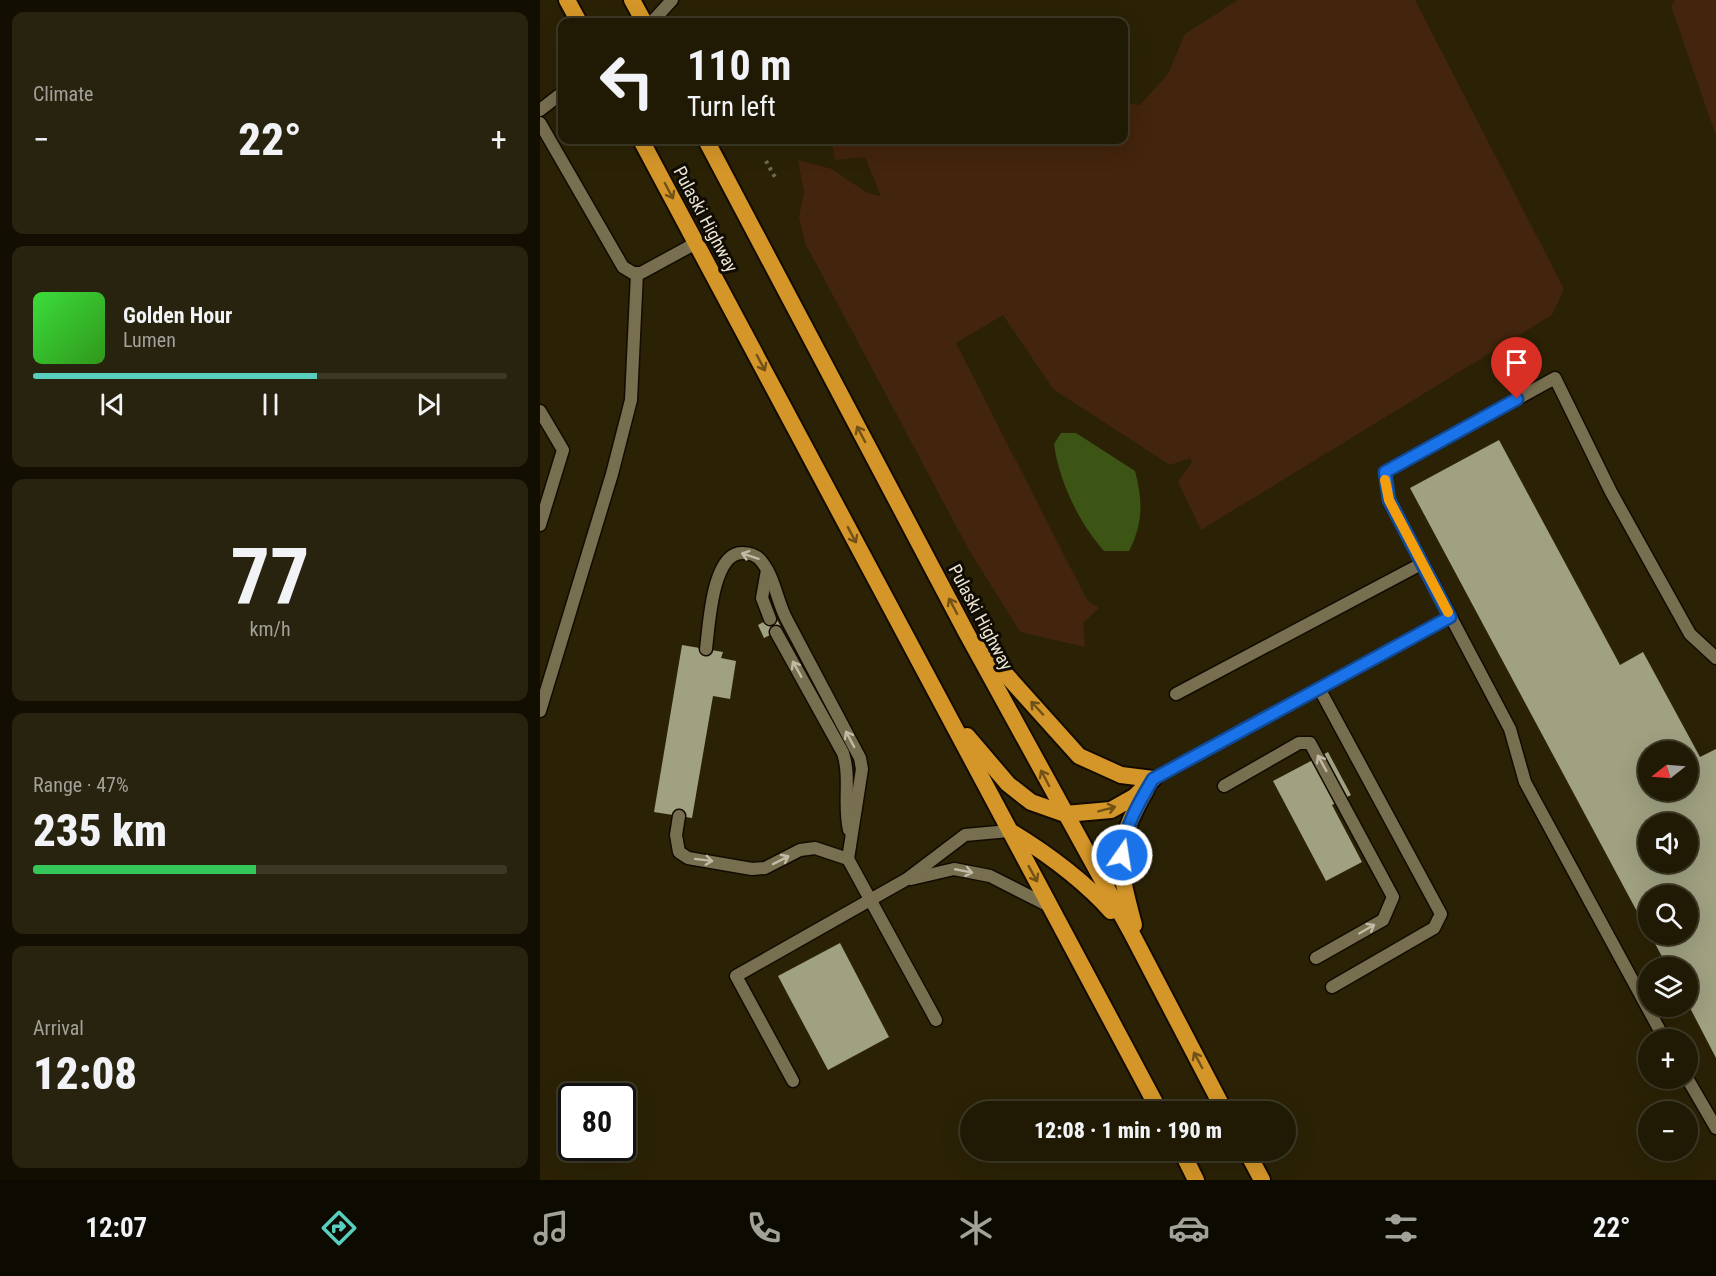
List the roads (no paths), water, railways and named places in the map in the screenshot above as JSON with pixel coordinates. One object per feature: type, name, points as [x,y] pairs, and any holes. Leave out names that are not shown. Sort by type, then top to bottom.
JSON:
[{"type":"highway","points":[[567,0],[577,18]]},
{"type":"highway","points":[[632,0],[642,18]]},
{"type":"highway","name":"Pulaski Highway","points":[[643,144],[1154,1101]]},
{"type":"highway","name":"Pulaski Highway","points":[[708,144],[966,632],[1132,934],[1219,1101]]},
{"type":"highway","points":[[966,632],[1046,717],[1079,756],[1121,775],[1153,779]]},
{"type":"highway","points":[[945,710],[1008,784],[1031,801],[1065,814],[1111,810],[1134,797],[1153,779]]},
{"type":"highway","points":[[1142,954],[1120,871],[1123,839],[1133,812],[1153,779]]},
{"type":"highway","points":[[1009,831],[1060,863],[1089,887],[1132,934]]},
{"type":"highway","points":[[1186,1161],[1196,1180]]},
{"type":"highway","points":[[1252,1161],[1262,1180]]},
{"type":"lane","points":[[656,18],[672,0]]},
{"type":"lane","points":[[540,110],[558,96]]},
{"type":"lane","points":[[540,123],[623,267],[637,273]]},
{"type":"lane","points":[[637,273],[696,243]]},
{"type":"lane","points":[[540,711],[612,474],[631,400],[637,273]]},
{"type":"lane","points":[[1659,1029],[1525,782],[1510,729],[1389,500],[1385,472],[1555,378],[1611,492],[1690,634],[1716,658]]},
{"type":"lane","points":[[540,411],[563,450],[540,525]]},
{"type":"lane","points":[[706,649],[717,577],[732,556],[740,553],[752,554],[761,560],[767,570],[778,603],[860,758],[862,769],[848,859],[936,1020]]},
{"type":"lane","points":[[1176,694],[1421,564]]},
{"type":"lane","points":[[767,570],[762,598],[770,619]]},
{"type":"lane","points":[[1153,779],[1320,690],[1450,617]]},
{"type":"lane","points":[[776,632],[843,753],[849,770],[845,797],[852,840]]},
{"type":"lane","points":[[1320,690],[1441,914],[1434,928],[1332,987]]},
{"type":"lane","points":[[1224,786],[1299,744],[1310,743],[1342,800],[1393,897],[1383,920],[1316,958]]},
{"type":"lane","points":[[679,816],[676,835],[679,852],[688,858],[765,868],[800,850],[815,848],[848,859]]},
{"type":"lane","points":[[793,1082],[736,976],[907,879],[965,836],[1009,831]]},
{"type":"lane","points":[[907,879],[954,869],[990,876],[1051,907]]},
{"type":"lane","points":[[1694,1089],[1716,1128]]}]
